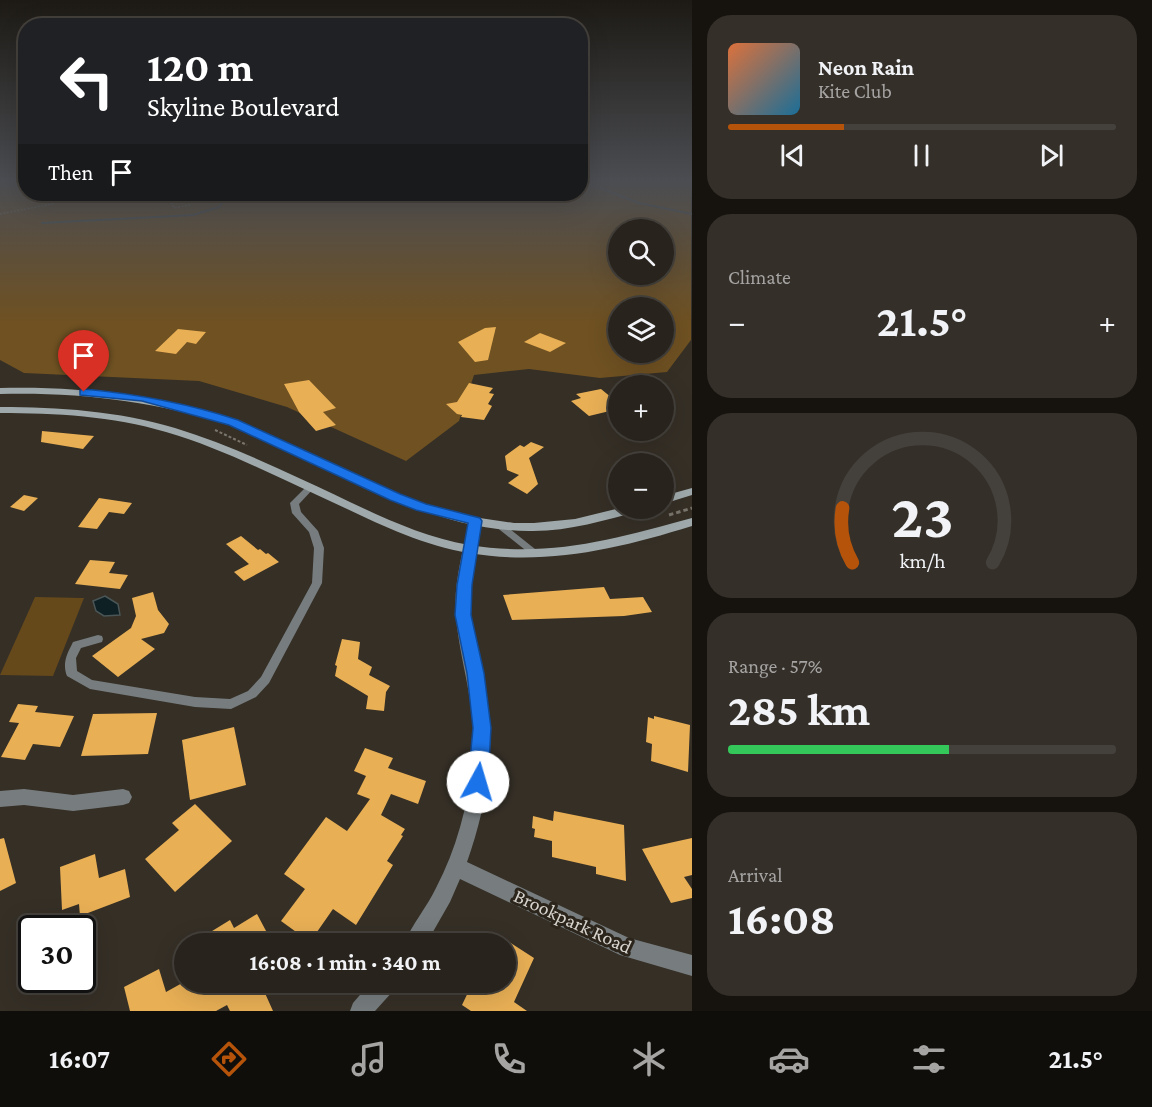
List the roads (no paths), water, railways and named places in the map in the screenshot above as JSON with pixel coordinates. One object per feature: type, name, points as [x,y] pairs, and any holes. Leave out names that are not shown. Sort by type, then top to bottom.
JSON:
[{"type":"main road","points":[[0,391],[104,393],[142,398],[209,414],[395,497],[421,507],[476,521],[535,528],[556,526],[608,514]]},
{"type":"main road","points":[[0,410],[25,409],[101,416],[170,429],[204,441],[409,532],[437,543],[471,550],[537,555],[588,551],[692,522]]},
{"type":"main road","points":[[674,497],[692,491]]},
{"type":"street","points":[[422,933],[457,867],[472,815],[480,766],[482,728],[475,673],[463,615],[464,585],[476,521]]},
{"type":"street","points":[[0,800],[24,797],[73,803],[123,797]]},
{"type":"street","name":"Brookpark Road","points":[[457,867],[627,948],[692,966]]},
{"type":"street","points":[[361,1011],[377,993]]},
{"type":"lane","points":[[98,639],[77,645],[69,658],[71,673],[90,684],[204,703],[231,704],[252,694],[265,680],[316,583],[319,548],[313,531],[297,513],[294,502],[310,488]]},
{"type":"lane","points":[[498,524],[537,555]]}]
